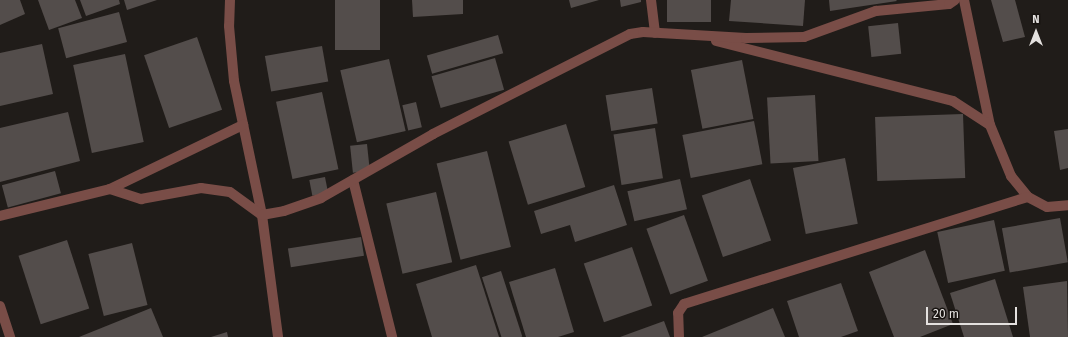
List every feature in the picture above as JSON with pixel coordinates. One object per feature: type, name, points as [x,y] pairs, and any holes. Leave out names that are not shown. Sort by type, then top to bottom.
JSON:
[{"type":"street","points":[[230,0],[229,26],[234,81],[262,215],[278,337]]},
{"type":"street","points":[[651,0],[655,33]]},
{"type":"street","points":[[262,215],[321,198],[433,134],[630,34],[655,33],[804,37],[876,11],[949,4],[955,0]]},
{"type":"street","points":[[964,0],[990,125],[1011,176],[1028,197],[1047,207],[1068,205]]},
{"type":"street","points":[[695,35],[953,101],[990,125]]},
{"type":"street","points":[[0,216],[110,189],[243,125]]},
{"type":"street","points":[[354,180],[392,337]]},
{"type":"street","points":[[110,189],[141,199],[201,188],[230,192],[262,215]]},
{"type":"street","points":[[679,337],[678,313],[684,304],[1028,197]]},
{"type":"street","points":[[0,306],[10,337]]},
{"type":"building","points":[[0,0],[20,0],[25,14],[0,25]]},
{"type":"building","points":[[38,0],[75,0],[82,18],[49,30]]},
{"type":"building","points":[[80,0],[119,0],[120,4],[86,16]]},
{"type":"building","points":[[124,0],[157,0],[127,10]]},
{"type":"building","points":[[335,0],[380,0],[380,50],[335,50]]},
{"type":"building","points":[[412,0],[463,0],[463,14],[413,17]]},
{"type":"building","points":[[569,0],[599,0],[571,8]]},
{"type":"building","points":[[620,0],[641,0],[641,2],[621,7]]},
{"type":"building","points":[[667,0],[711,0],[711,22],[667,22]]},
{"type":"building","points":[[731,0],[805,0],[803,26],[729,21]]},
{"type":"building","points":[[829,0],[896,0],[897,1],[830,11]]},
{"type":"building","points":[[991,0],[1015,0],[1025,37],[1003,42]]},
{"type":"building","points":[[119,12],[127,42],[66,58],[58,28]]},
{"type":"building","points":[[898,23],[901,54],[871,57],[868,26]]},
{"type":"building","points":[[498,35],[503,53],[432,74],[427,55]]},
{"type":"building","points":[[197,37],[222,110],[169,128],[144,55]]},
{"type":"building","points":[[42,44],[53,94],[0,106],[0,53]]},
{"type":"building","points":[[322,46],[328,81],[271,92],[265,56]]},
{"type":"building","points":[[125,54],[144,142],[92,153],[73,65]]},
{"type":"building","points":[[495,58],[504,90],[441,108],[432,76]]},
{"type":"building","points":[[389,59],[406,131],[357,142],[340,70]]},
{"type":"building","points":[[742,60],[753,119],[702,129],[691,70]]},
{"type":"building","points":[[652,88],[658,124],[611,131],[606,95]]},
{"type":"building","points":[[322,92],[338,169],[292,179],[276,102]]},
{"type":"building","points":[[815,95],[818,161],[771,163],[767,98]]},
{"type":"building","points":[[416,102],[422,127],[408,130],[402,105]]},
{"type":"building","points":[[68,112],[80,161],[0,182],[0,128]]},
{"type":"building","points":[[963,114],[965,178],[877,181],[875,117]]},
{"type":"building","points":[[754,121],[762,164],[691,178],[682,135]]},
{"type":"building","points":[[566,124],[585,187],[528,205],[509,142]]},
{"type":"building","points":[[655,128],[663,178],[621,185],[614,135]]},
{"type":"building","points":[[1068,129],[1068,168],[1060,170],[1054,131]]},
{"type":"building","points":[[367,144],[370,171],[353,173],[350,146]]},
{"type":"building","points":[[487,151],[511,247],[460,260],[437,164]]},
{"type":"building","points":[[845,158],[858,224],[806,234],[793,168]]},
{"type":"building","points":[[55,171],[61,193],[8,207],[2,185]]},
{"type":"building","points":[[325,177],[328,193],[312,196],[309,180]]},
{"type":"building","points":[[680,179],[687,209],[634,221],[627,191]]},
{"type":"building","points":[[750,179],[771,240],[723,257],[702,196]]},
{"type":"building","points":[[614,185],[627,225],[575,242],[570,225],[541,234],[534,211]]},
{"type":"building","points":[[436,192],[452,262],[403,274],[386,203]]},
{"type":"building","points":[[684,215],[708,281],[670,294],[646,229]]},
{"type":"building","points":[[1060,218],[1068,262],[1010,273],[1002,228]]},
{"type":"building","points":[[994,220],[1005,271],[948,283],[937,232]]},
{"type":"building","points":[[361,237],[364,256],[291,267],[288,249]]},
{"type":"building","points":[[67,240],[89,308],[41,324],[18,256]]},
{"type":"building","points":[[132,243],[147,305],[104,316],[88,254]]},
{"type":"building","points":[[632,247],[652,306],[604,322],[584,264]]},
{"type":"building","points":[[925,250],[953,324],[920,337],[894,337],[869,272]]},
{"type":"building","points":[[476,265],[499,337],[432,337],[416,284]]},
{"type":"building","points":[[555,268],[574,332],[558,337],[526,337],[509,282]]},
{"type":"building","points":[[501,271],[522,337],[501,337],[482,277]]},
{"type":"building","points":[[995,279],[1013,337],[964,337],[950,293]]},
{"type":"building","points":[[1067,281],[1068,337],[1030,337],[1023,287]]},
{"type":"building","points":[[841,283],[858,331],[841,337],[799,337],[787,301]]},
{"type":"building","points":[[151,308],[163,337],[79,337]]},
{"type":"building","points":[[773,308],[785,337],[702,337]]},
{"type":"building","points":[[664,321],[670,337],[620,337]]},
{"type":"building","points":[[227,332],[228,337],[211,337]]}]
